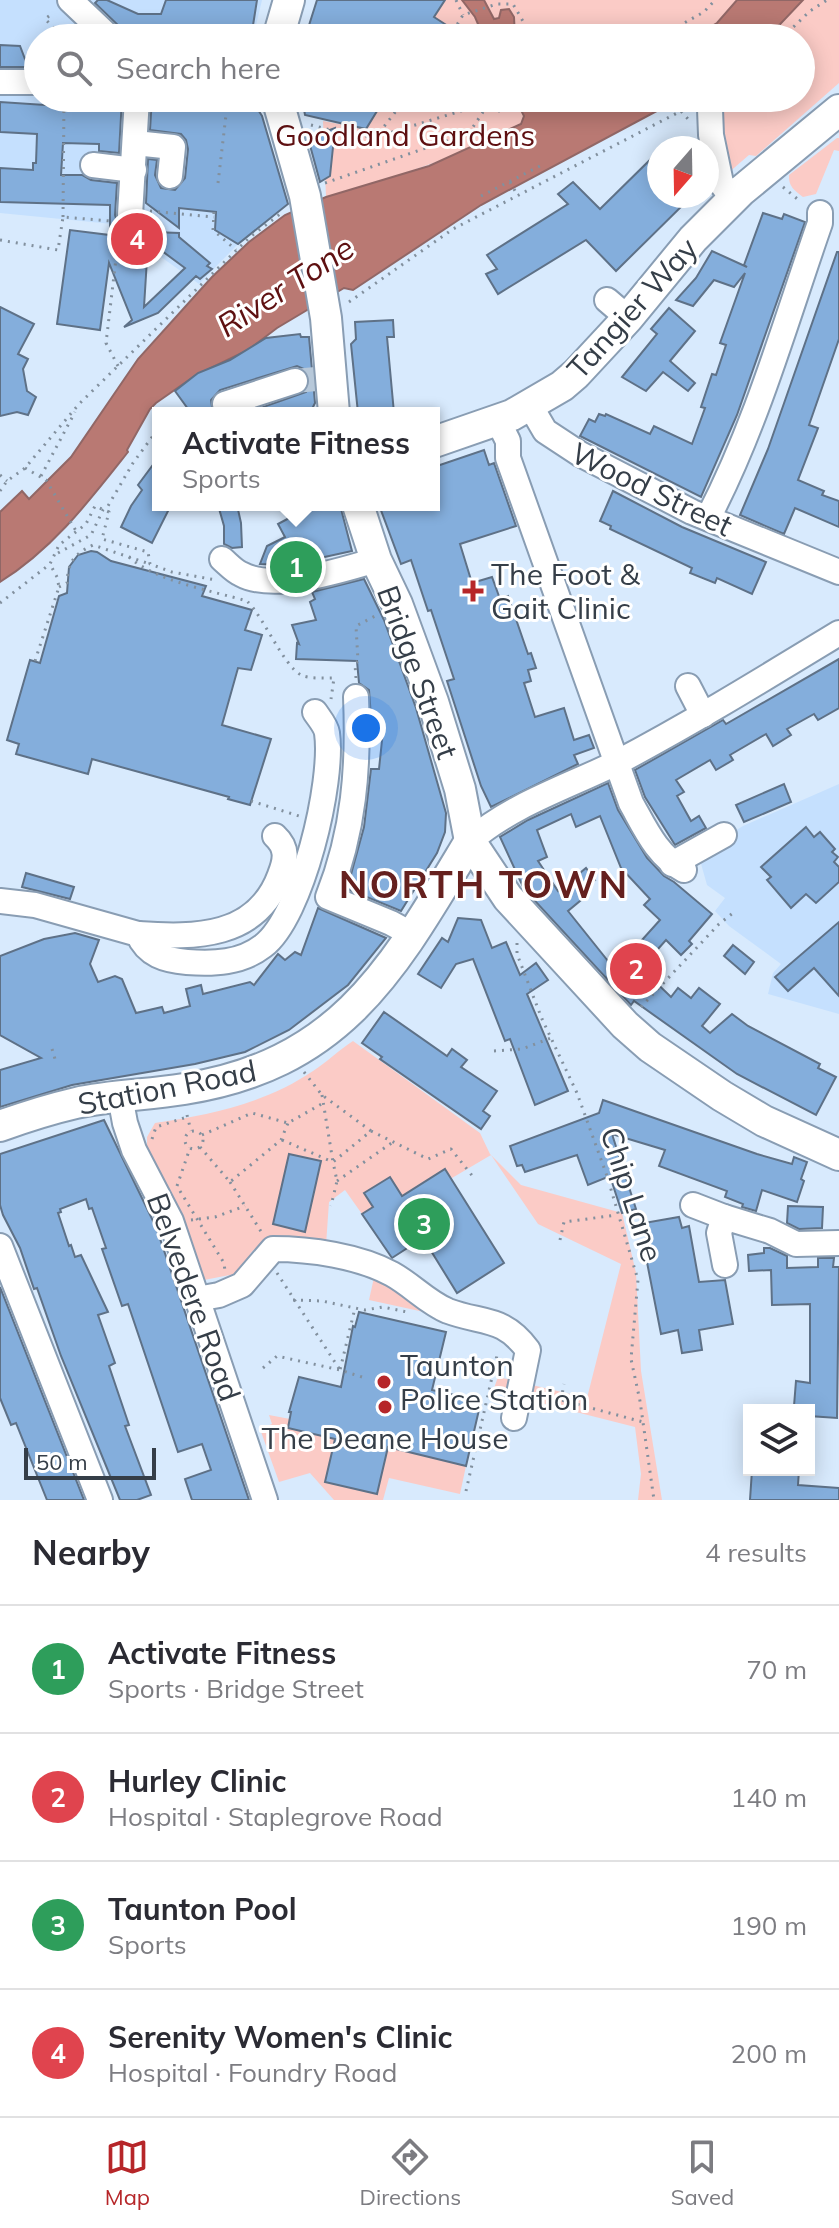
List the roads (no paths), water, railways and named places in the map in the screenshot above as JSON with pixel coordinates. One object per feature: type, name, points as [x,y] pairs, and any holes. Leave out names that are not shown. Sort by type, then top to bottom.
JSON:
[{"type":"main road","points":[[282,24],[289,0]]},
{"type":"main road","name":"Tangier Way","points":[[531,407],[576,374],[618,309],[755,178],[839,110]]},
{"type":"main road","points":[[280,112],[304,193],[326,318],[314,379],[330,407]]},
{"type":"main road","points":[[440,440],[531,407]]},
{"type":"main road","name":"Bridge Street","points":[[360,511],[376,560],[397,604],[433,702],[460,789],[470,841]]},
{"type":"main road","points":[[470,841],[517,907],[625,1025],[650,1047],[764,1121],[839,1155]]},
{"type":"main road","name":"Station Road","points":[[0,1126],[77,1103],[184,1090],[228,1081],[292,1056],[360,1002],[413,935],[470,841]]},
{"type":"street","points":[[70,0],[95,24]]},
{"type":"street","points":[[0,82],[24,82]]},
{"type":"street","points":[[135,211],[136,112]]},
{"type":"street","points":[[704,115],[721,183],[733,199]]},
{"type":"street","points":[[135,143],[173,147],[170,176]]},
{"type":"street","points":[[93,165],[134,170]]},
{"type":"street","points":[[708,518],[735,466],[762,395],[820,223],[820,213]]},
{"type":"street","points":[[225,404],[314,379]]},
{"type":"street","name":"Wood Street","points":[[531,407],[545,431],[559,443],[708,518],[839,572]]},
{"type":"street","points":[[498,421],[508,441],[508,458],[631,803],[656,846],[678,867],[724,835]]},
{"type":"street","points":[[222,559],[243,576],[278,581],[309,578],[376,560]]},
{"type":"street","points":[[470,841],[490,824],[703,715],[839,633]]},
{"type":"street","points":[[688,686],[703,715]]},
{"type":"street","points":[[356,697],[358,746],[354,803],[343,859],[328,897],[413,935]]},
{"type":"street","points":[[138,934],[143,946],[158,957],[177,961],[207,963],[241,959],[265,946],[283,924],[299,889],[319,821],[321,721]]},
{"type":"street","points":[[0,901],[35,905],[138,934],[208,934],[233,927],[256,914],[274,892],[286,857],[283,844],[275,836]]},
{"type":"street","name":"Belvedere Road","points":[[120,1096],[134,1150],[169,1217],[265,1500]]},
{"type":"street","points":[[693,1205],[770,1231],[796,1244],[839,1243]]},
{"type":"street","points":[[724,1217],[719,1233],[725,1265]]},
{"type":"street","points":[[0,1246],[100,1500]]},
{"type":"street","points":[[197,1299],[242,1285],[270,1252],[303,1249],[389,1272],[442,1308],[503,1326],[520,1339],[528,1350],[514,1418]]},
{"type":"water","points":[[462,0],[484,0],[494,19],[499,18],[501,10],[509,9],[514,24],[478,24]]},
{"type":"water","points":[[737,0],[803,0],[780,24],[717,23]]},
{"type":"water","name":"River Tone","points":[[522,112],[655,112],[481,205],[353,290],[344,288],[277,328],[248,350],[196,375],[156,403],[128,452],[85,506],[37,555],[0,582],[0,512],[22,491],[29,499],[71,457],[138,359],[212,277],[249,242],[285,215],[326,197],[429,166],[521,124]]},
{"type":"tunnel","points":[[295,381],[316,379]]},
{"type":"place","name":"Serenity Women's Clinic","points":[[137,239]]},
{"type":"place","name":"Activate Fitness","points":[[296,567]]},
{"type":"place","name":"The Foot & Gait Clinic","points":[[473,591]]},
{"type":"place","name":"Hurley Clinic","points":[[636,969]]},
{"type":"place","name":"Taunton Pool","points":[[424,1224]]},
{"type":"place","name":"Taunton Police Station","points":[[384,1382]]},
{"type":"place","name":"The Deane House","points":[[385,1407]]},
{"type":"district","name":"NORTH TOWN","points":[[484,884]]},
{"type":"park label","name":"Goodland Gardens","points":[[405,135]]}]
